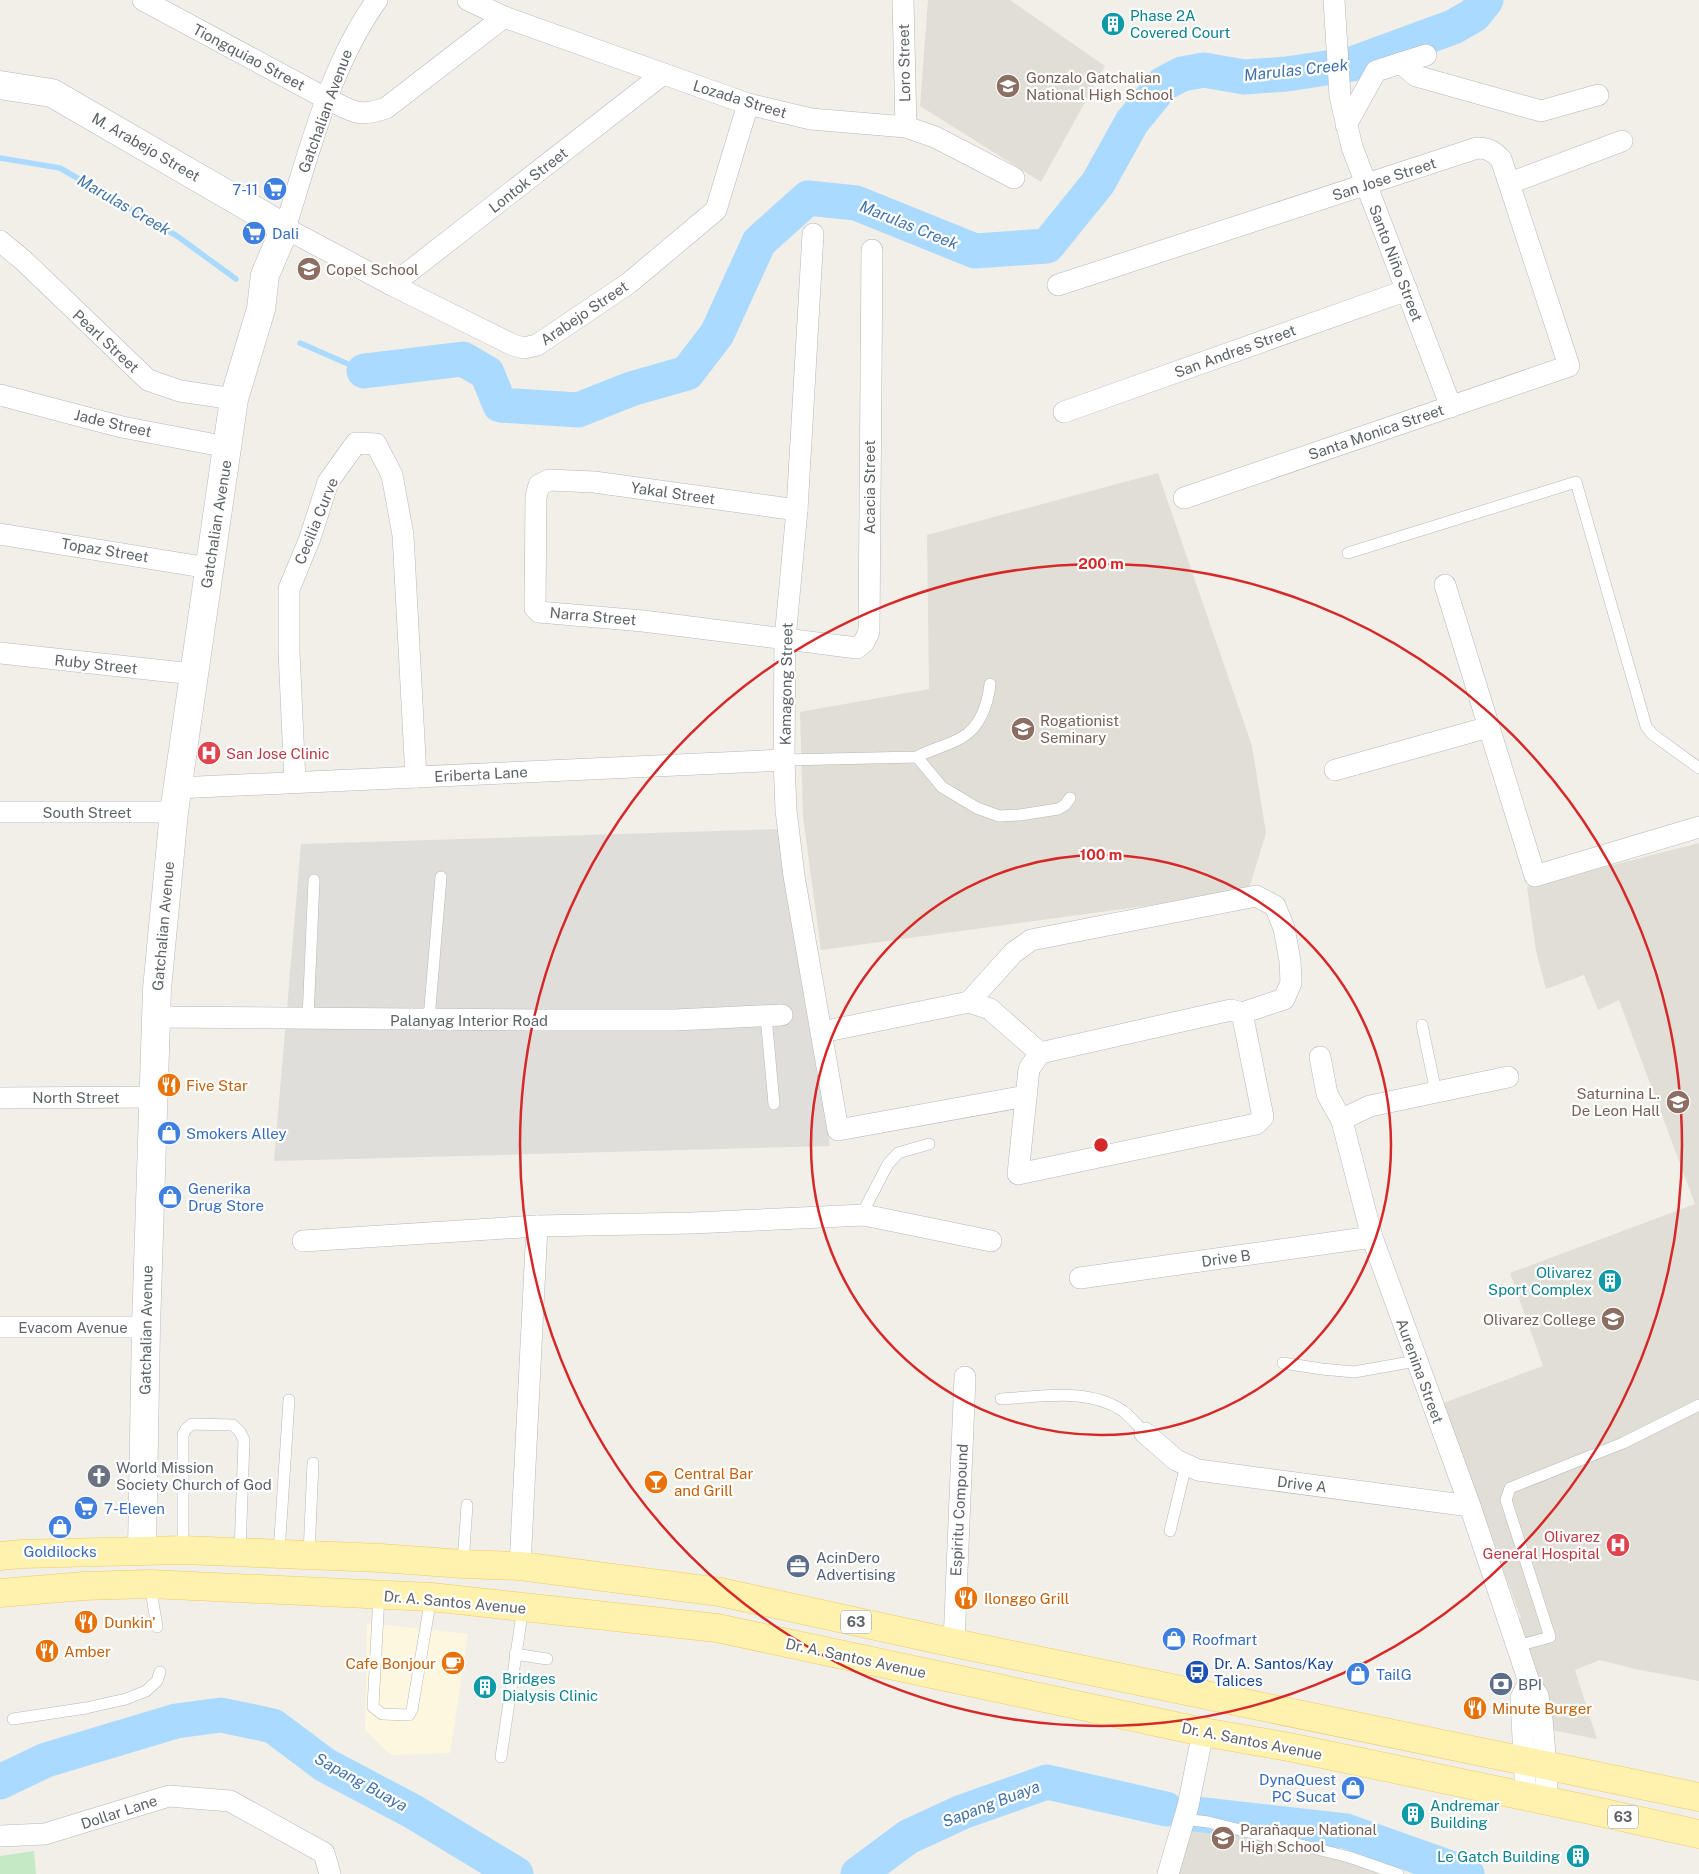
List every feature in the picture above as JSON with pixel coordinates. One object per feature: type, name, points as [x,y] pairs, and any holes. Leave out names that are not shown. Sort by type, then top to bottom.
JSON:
[{"type":"main road","name":"63","points":[[0,1556],[142,1550],[309,1554],[520,1566],[720,1592],[954,1643],[1699,1797]]},
{"type":"main road","name":"Dr. A. Santos Avenue","points":[[0,1593],[84,1586],[150,1584],[431,1597],[717,1628],[1203,1732],[1289,1747],[1699,1834]]},
{"type":"main road","points":[[663,1623],[665,1585]]},
{"type":"street","name":"Tiongquiao Street","points":[[143,0],[327,99],[355,112],[368,114],[386,108],[504,17]]},
{"type":"street","name":"Gatchalian Avenue","points":[[142,1550],[146,1327],[156,989],[175,800],[234,399],[261,309],[277,277],[286,228],[327,99],[344,55],[361,23],[377,0]]},
{"type":"street","name":"Lozada Street","points":[[468,0],[504,17],[748,104],[812,119],[906,127],[934,137],[1014,178]]},
{"type":"street","name":"Loro Street","points":[[903,0],[906,127]]},
{"type":"street","name":"Santo Niño Street","points":[[1334,0],[1335,43],[1340,96],[1352,147],[1451,407]]},
{"type":"street","points":[[1346,125],[1376,71],[1426,55]]},
{"type":"street","points":[[1401,63],[1416,76],[1541,111],[1598,95]]},
{"type":"street","name":"Lontok Street","points":[[392,285],[663,74]]},
{"type":"street","name":"M. Arabejo Street","points":[[0,85],[52,93],[286,228]]},
{"type":"street","name":"Arabejo Street","points":[[286,228],[392,285],[513,345],[524,348],[537,346],[628,283],[716,210],[748,104]]},
{"type":"street","points":[[1510,183],[1622,142]]},
{"type":"street","name":"San Jose Street","points":[[1058,286],[1477,148],[1485,148],[1494,152],[1501,159],[1564,339],[1569,366]]},
{"type":"street","name":"Kamagong Street","points":[[813,234],[797,510],[785,639],[784,760],[786,810],[794,876],[838,1130],[1026,1096]]},
{"type":"street","name":"Pearl Street","points":[[0,241],[24,261],[148,380],[180,391],[234,399]]},
{"type":"street","name":"Acacia Street","points":[[785,639],[857,648],[864,642],[869,632],[872,250]]},
{"type":"street","name":"San Andres Street","points":[[1064,412],[1407,290]]},
{"type":"street","name":"Santa Monica Street","points":[[1184,498],[1569,366]]},
{"type":"street","name":"Jade Street","points":[[0,395],[122,427],[228,447]]},
{"type":"street","name":"Cecilia Curve","points":[[295,782],[289,651],[289,589],[310,538],[328,482],[356,443],[376,444],[392,475],[403,535],[416,777]]},
{"type":"street","name":"Yakal Street","points":[[549,480],[594,482],[797,510]]},
{"type":"street","name":"Narra Street","points":[[549,480],[539,485],[536,497],[534,604],[539,612],[643,621],[785,639]]},
{"type":"street","name":"Topaz Street","points":[[0,534],[209,568]]},
{"type":"street","points":[[1445,585],[1535,876],[1699,827]]},
{"type":"street","name":"Ruby Street","points":[[0,654],[193,674]]},
{"type":"street","points":[[1335,770],[1490,727]]},
{"type":"street","name":"Eriberta Lane","points":[[175,800],[295,782],[784,760]]},
{"type":"street","name":"South Street","points":[[0,812],[175,800]]},
{"type":"street","points":[[969,1002],[1013,953],[1031,940],[1256,896],[1275,906],[1284,928],[1290,961],[1291,983],[1284,999],[1242,1013],[1231,1010],[1040,1053],[1029,1069],[1018,1174],[1256,1124],[1263,1117],[1242,1013]]},
{"type":"street","points":[[822,1032],[969,1002],[990,1009],[1040,1053]]},
{"type":"street","name":"Palanyag Interior Road","points":[[156,1017],[675,1020],[774,1016]]},
{"type":"street","name":"Aurenina Street","points":[[1320,1057],[1327,1094],[1342,1121],[1372,1237],[1470,1506],[1529,1682],[1538,1696],[1536,1799]]},
{"type":"street","points":[[1342,1121],[1370,1106],[1508,1077]]},
{"type":"street","name":"North Street","points":[[0,1098],[153,1097]]},
{"type":"street","points":[[303,1241],[537,1226],[692,1223],[864,1215],[991,1241]]},
{"type":"street","points":[[520,1566],[537,1226]]},
{"type":"street","name":"Drive B","points":[[1080,1278],[1372,1237]]},
{"type":"street","name":"Evacom Avenue","points":[[0,1327],[146,1327]]},
{"type":"street","name":"Espiritu Compound","points":[[954,1643],[965,1377]]},
{"type":"street","name":"Drive A","points":[[1145,1433],[1176,1460],[1198,1470],[1470,1506]]},
{"type":"street","points":[[1168,1874],[1184,1818],[1203,1732]]},
{"type":"street","name":"Dollar Lane","points":[[0,1836],[45,1834],[169,1796],[230,1802],[324,1853],[330,1874]]},
{"type":"lane","points":[[1348,554],[1576,482],[1646,726],[1652,734],[1699,768]]},
{"type":"lane","points":[[784,760],[917,757],[962,738],[974,727],[983,714],[988,700],[990,684]]},
{"type":"lane","points":[[917,757],[942,787],[977,808],[999,816],[1020,816],[1058,810],[1070,798]]},
{"type":"lane","points":[[429,1020],[441,878]]},
{"type":"lane","points":[[308,1018],[314,880]]},
{"type":"lane","points":[[774,1016],[774,1104]]},
{"type":"lane","points":[[1422,1025],[1436,1092]]},
{"type":"lane","points":[[864,1215],[871,1197],[893,1158],[898,1154],[929,1144]]},
{"type":"lane","points":[[1283,1363],[1322,1370],[1354,1372],[1416,1361]]},
{"type":"lane","points":[[1001,1399],[1080,1396],[1100,1400],[1123,1412],[1145,1433]]},
{"type":"lane","points":[[279,1553],[289,1400]]},
{"type":"lane","points":[[1517,1646],[1550,1637],[1506,1500],[1510,1488],[1628,1441],[1699,1405]]},
{"type":"lane","points":[[183,1550],[183,1435],[192,1424],[225,1424],[233,1425],[240,1432],[244,1440],[240,1551]]},
{"type":"lane","points":[[309,1554],[312,1464]]},
{"type":"lane","points":[[1170,1531],[1186,1465]]},
{"type":"lane","points":[[463,1564],[467,1505]]},
{"type":"lane","points":[[150,1584],[157,1627]]},
{"type":"lane","points":[[379,1595],[373,1707],[382,1714],[408,1715],[412,1710],[431,1597]]},
{"type":"lane","points":[[501,1756],[523,1607]]},
{"type":"lane","points":[[515,1654],[547,1659]]},
{"type":"lane","points":[[12,1719],[86,1708],[126,1699],[146,1691],[156,1681],[160,1672]]},
{"type":"lane","points":[[1184,1818],[1208,1822],[1349,1857],[1398,1874]]},
{"type":"shaded area","name":"Gonzalo Gatchalian National High School","points":[[928,0],[1010,0],[1105,66],[1041,182],[920,106]]},
{"type":"shaded area","name":"Rogationist Seminary","points":[[1158,473],[1252,746],[1266,833],[1248,892],[821,950],[803,817],[800,712],[929,689],[927,535]]},
{"type":"shaded area","points":[[779,829],[830,1146],[274,1161],[301,844]]},
{"type":"shaded area","name":"Olivarez College","points":[[1699,843],[1699,1681],[1635,1669],[1600,1660],[1575,1670],[1597,1739],[1512,1722],[1521,1684],[1502,1625],[1521,1618],[1441,1404],[1543,1366],[1510,1273],[1695,1204],[1619,1000],[1598,1010],[1584,975],[1546,989],[1536,951],[1527,887]]},
{"type":"shaded area","points":[[367,1623],[468,1634],[450,1753],[391,1755],[365,1730]]},
{"type":"shaded area","name":"Parañaque National High School","points":[[1192,1823],[1327,1853],[1389,1874],[1177,1874]]},
{"type":"green space","points":[[34,1851],[36,1874],[0,1874],[0,1856]]},
{"type":"waterway","name":"Marulas Creek","points":[[364,371],[463,359],[487,373],[500,405],[578,410],[631,389],[687,373],[717,334],[759,242],[808,198],[856,203],[975,251],[1047,246],[1098,183],[1132,122],[1163,84],[1182,74],[1204,70],[1244,77],[1287,74],[1352,64],[1453,27],[1474,15],[1486,0]]},
{"type":"waterway","name":"Marulas Creek","points":[[0,158],[60,168],[177,236],[236,279]]},
{"type":"waterway","name":"Marulas Creek","points":[[300,343],[364,371]]},
{"type":"waterway","name":"Sapang Buaya","points":[[0,1782],[46,1760],[176,1721],[221,1715],[273,1726],[325,1765],[412,1811],[516,1874]]},
{"type":"waterway","name":"Sapang Buaya","points":[[858,1874],[908,1837],[962,1812],[1047,1782],[1166,1809]]},
{"type":"waterway","name":"Sapang Buaya","points":[[1195,1814],[1346,1831],[1467,1874]]},
{"type":"place","name":"Phase 2A Covered Court","points":[[1113,24]]},
{"type":"place","name":"Gonzalo Gatchalian National High School","points":[[1008,86]]},
{"type":"place","name":"7-11","points":[[275,189]]},
{"type":"place","name":"Dali","points":[[254,233]]},
{"type":"place","name":"Copel School","points":[[309,269]]},
{"type":"place","name":"Rogationist Seminary","points":[[1023,729]]},
{"type":"place","name":"San Jose Clinic","points":[[209,753]]},
{"type":"place","name":"Five Star","points":[[169,1085]]},
{"type":"place","name":"Saturnina L. De Leon Hall","points":[[1678,1102]]},
{"type":"place","name":"Smokers Alley","points":[[169,1133]]},
{"type":"place","name":"Generika Drug Store","points":[[170,1197]]},
{"type":"place","name":"Olivarez Sport Complex","points":[[1610,1281]]},
{"type":"place","name":"Olivarez College","points":[[1613,1319]]},
{"type":"place","name":"World Mission Society Church of God","points":[[99,1476]]},
{"type":"place","name":"Central Bar and Grill","points":[[656,1482]]},
{"type":"place","name":"7-Eleven","points":[[86,1508]]},
{"type":"place","name":"Goldilocks","points":[[60,1527]]},
{"type":"place","name":"Olivarez General Hospital","points":[[1618,1545]]},
{"type":"place","name":"AcinDero Advertising","points":[[798,1566]]},
{"type":"place","name":"Ilonggo Grill","points":[[966,1598]]},
{"type":"place","name":"Dunkin'","points":[[86,1622]]},
{"type":"place","name":"Roofmart","points":[[1174,1639]]},
{"type":"place","name":"Amber","points":[[47,1651]]},
{"type":"place","name":"Cafe Bonjour","points":[[453,1663]]},
{"type":"place","name":"Dr. A. Santos/Kay Talices","points":[[1197,1672]]},
{"type":"place","name":"TailG","points":[[1358,1674]]},
{"type":"place","name":"BPI","points":[[1501,1684]]},
{"type":"place","name":"Bridges Dialysis Clinic","points":[[485,1687]]},
{"type":"place","name":"Minute Burger","points":[[1475,1708]]},
{"type":"place","name":"DynaQuest PC Sucat","points":[[1353,1788]]},
{"type":"place","name":"Andremar Building","points":[[1413,1814]]},
{"type":"place","name":"Parañaque National High School","points":[[1223,1838]]},
{"type":"place","name":"Le Gatch Building","points":[[1578,1856]]}]
